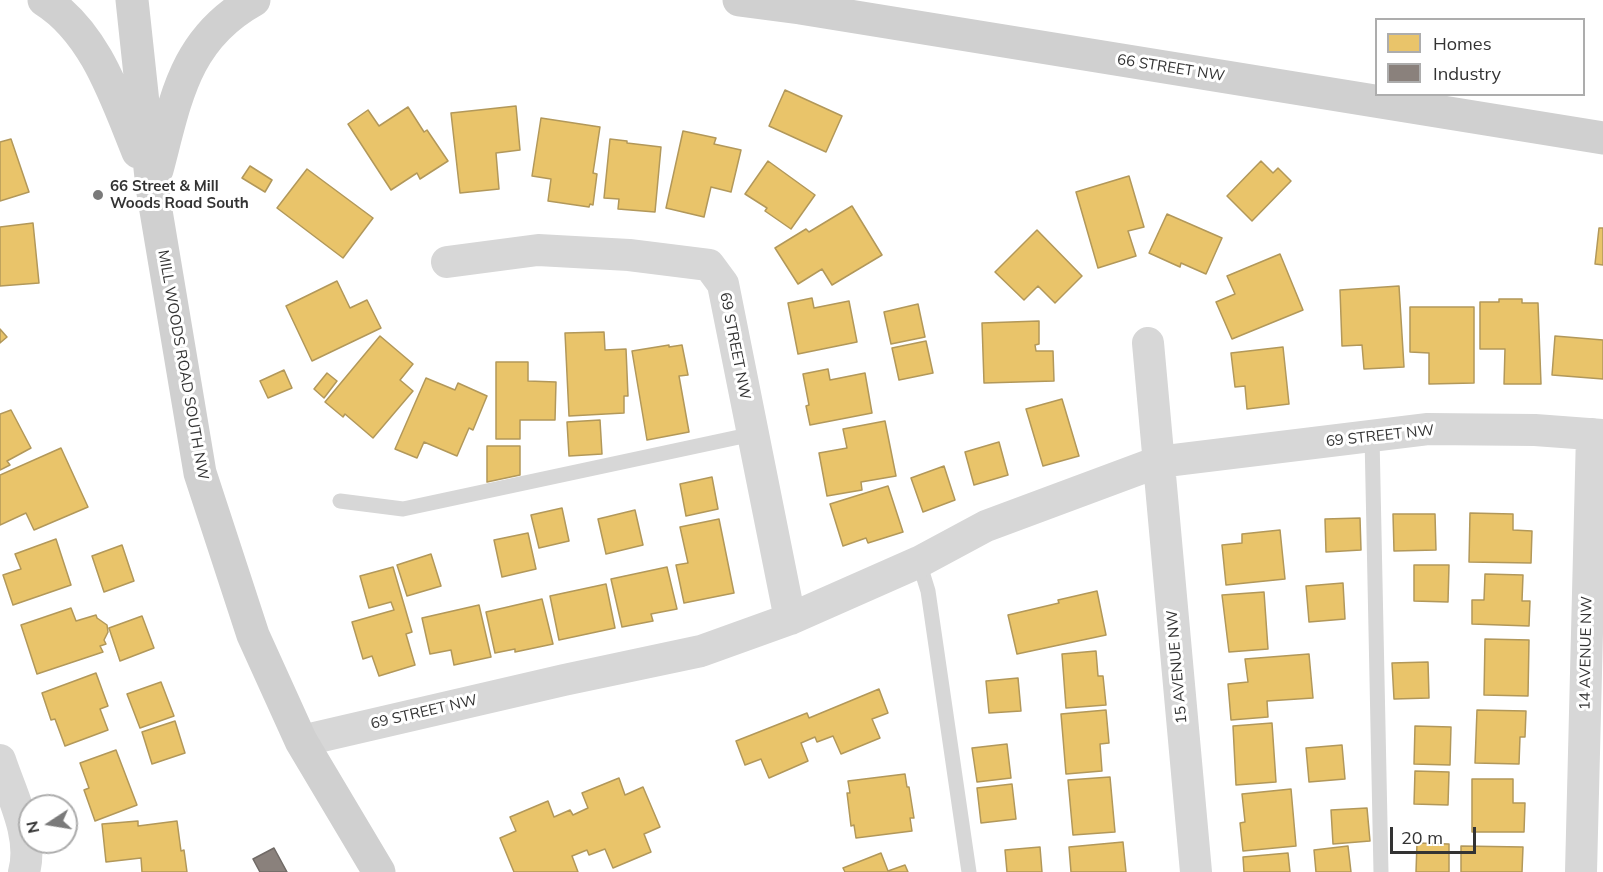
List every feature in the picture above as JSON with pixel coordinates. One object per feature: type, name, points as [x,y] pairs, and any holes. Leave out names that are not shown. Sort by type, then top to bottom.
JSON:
[{"type":"main road","points":[[44,0],[72,22],[92,50],[115,97],[152,187]]},
{"type":"main road","name":"MILL WOODS ROAD SOUTH NW","points":[[132,0],[152,187],[200,473],[253,635],[301,741],[379,872]]},
{"type":"main road","points":[[152,187],[176,101],[202,43],[222,21],[237,9],[254,0]]},
{"type":"main road","name":"66 STREET NW","points":[[739,0],[1603,138]]},
{"type":"street","name":"69 STREET NW","points":[[447,262],[538,250],[629,255],[709,265],[723,284],[790,619]]},
{"type":"street","points":[[1148,343],[1158,462]]},
{"type":"street","name":"69 STREET NW","points":[[301,741],[701,651],[790,619],[919,562],[986,526],[1158,462],[1428,429],[1535,430],[1597,435]]},
{"type":"street","name":"14 AVENUE NW","points":[[1581,872],[1597,435]]},
{"type":"street","name":"15 AVENUE NW","points":[[1158,462],[1196,872]]},
{"type":"street","points":[[0,760],[23,830],[27,852],[24,872]]},
{"type":"lane","points":[[339,501],[403,509],[753,434]]},
{"type":"lane","points":[[1372,436],[1381,872]]},
{"type":"lane","points":[[919,562],[928,591],[969,872]]},
{"type":"building: Homes","points":[[785,90],[842,116],[826,152],[769,126]]},
{"type":"building: Homes","points":[[516,106],[520,150],[496,153],[499,189],[460,193],[451,113]]},
{"type":"building: Homes","points":[[408,107],[424,132],[427,130],[448,161],[420,179],[417,173],[391,190],[348,124],[368,110],[379,126]]},
{"type":"building: Homes","points":[[541,118],[600,127],[593,173],[597,174],[593,205],[590,204],[589,207],[548,201],[551,179],[532,176]]},
{"type":"building: Homes","points":[[683,131],[716,138],[714,144],[741,150],[731,192],[711,187],[704,217],[666,208]]},
{"type":"building: Homes","points":[[11,139],[29,192],[0,201],[0,142]]},
{"type":"building: Homes","points":[[610,139],[661,147],[655,212],[618,209],[619,199],[604,198]]},
{"type":"building: Homes","points":[[768,161],[815,195],[791,229],[765,211],[767,208],[745,194]]},
{"type":"building: Homes","points":[[1261,161],[1273,173],[1278,168],[1291,181],[1252,221],[1227,196]]},
{"type":"building: Homes","points":[[250,166],[272,180],[265,192],[242,178]]},
{"type":"building: Homes","points":[[307,169],[373,218],[343,258],[277,208]]},
{"type":"building: Homes","points":[[1129,176],[1144,227],[1128,231],[1136,256],[1098,268],[1076,192]]},
{"type":"building: Homes","points":[[852,206],[882,255],[832,285],[822,269],[798,284],[775,248],[806,229],[809,232]]},
{"type":"building: Homes","points":[[1167,214],[1222,238],[1206,274],[1181,263],[1180,267],[1149,253]]},
{"type":"building: Homes","points":[[33,223],[39,283],[0,286],[0,227]]},
{"type":"building: Homes","points":[[1599,228],[1603,228],[1603,265],[1595,264]]},
{"type":"building: Homes","points":[[1037,230],[1082,276],[1055,303],[1038,286],[1024,300],[995,272]]},
{"type":"building: Homes","points":[[1280,254],[1303,310],[1232,339],[1216,302],[1235,294],[1227,276]]},
{"type":"building: Homes","points":[[337,281],[350,308],[367,300],[381,328],[312,361],[286,306]]},
{"type":"building: Homes","points":[[1399,286],[1404,367],[1364,369],[1362,345],[1342,346],[1340,290]]},
{"type":"building: Homes","points":[[812,298],[814,308],[849,301],[857,342],[798,354],[788,303]]},
{"type":"building: Homes","points":[[1499,299],[1522,299],[1522,303],[1538,303],[1541,384],[1504,384],[1505,349],[1480,349],[1480,302],[1499,302]]},
{"type":"building: Homes","points":[[918,304],[925,337],[891,344],[884,312]]},
{"type":"building: Homes","points":[[1410,307],[1474,307],[1474,383],[1429,384],[1429,353],[1410,352]]},
{"type":"building: Homes","points":[[1039,321],[1039,344],[1035,345],[1036,351],[1053,351],[1054,381],[984,383],[982,323]]},
{"type":"building: Homes","points":[[0,329],[7,337],[0,343]]},
{"type":"building: Homes","points":[[604,332],[605,350],[626,349],[628,396],[624,396],[624,413],[569,416],[565,333]]},
{"type":"building: Homes","points":[[380,336],[413,364],[400,380],[413,391],[373,438],[345,414],[343,417],[325,402]]},
{"type":"building: Homes","points":[[1555,336],[1603,340],[1603,379],[1552,375]]},
{"type":"building: Homes","points":[[926,341],[933,373],[899,380],[892,348]]},
{"type":"building: Homes","points":[[669,345],[669,347],[682,345],[688,375],[679,376],[689,432],[647,440],[632,351]]},
{"type":"building: Homes","points":[[1283,347],[1289,404],[1247,409],[1245,386],[1235,387],[1231,353]]},
{"type":"building: Homes","points":[[496,362],[528,362],[528,381],[556,382],[555,420],[520,420],[520,439],[496,439]]},
{"type":"building: Homes","points":[[828,369],[830,380],[865,373],[872,413],[810,425],[803,374]]},
{"type":"building: Homes","points":[[284,370],[292,388],[268,398],[260,381]]},
{"type":"building: Homes","points":[[327,373],[337,381],[324,398],[314,389]]},
{"type":"building: Homes","points":[[426,378],[455,390],[458,383],[487,396],[473,430],[469,428],[457,456],[424,442],[417,458],[395,449]]},
{"type":"building: Homes","points":[[1062,399],[1079,456],[1043,466],[1026,409]]},
{"type":"building: Homes","points":[[11,410],[31,448],[7,461],[10,465],[0,470],[0,414]]},
{"type":"building: Homes","points":[[600,420],[602,454],[569,456],[567,422]]},
{"type":"building: Homes","points":[[885,421],[896,476],[861,482],[862,490],[827,496],[819,453],[847,448],[843,429]]},
{"type":"building: Homes","points":[[999,442],[1008,475],[974,485],[965,452]]},
{"type":"building: Homes","points":[[487,446],[520,446],[520,475],[487,482]]},
{"type":"building: Homes","points":[[61,448],[88,507],[34,530],[26,513],[0,525],[0,475]]},
{"type":"building: Homes","points":[[944,466],[955,500],[923,512],[911,478]]},
{"type":"building: Homes","points":[[712,477],[718,509],[686,516],[680,484]]},
{"type":"building: Homes","points":[[888,486],[903,532],[868,543],[866,538],[843,546],[830,504]]},
{"type":"building: Homes","points":[[562,508],[569,541],[539,548],[531,515]]},
{"type":"building: Homes","points":[[635,510],[643,545],[606,554],[598,519]]},
{"type":"building: Homes","points":[[1470,513],[1513,514],[1513,530],[1532,531],[1531,563],[1469,562]]},
{"type":"building: Homes","points":[[1393,514],[1435,514],[1436,550],[1394,551]]},
{"type":"building: Homes","points":[[1360,518],[1361,550],[1326,552],[1325,519]]},
{"type":"building: Homes","points":[[719,519],[734,593],[684,603],[676,565],[688,563],[680,527]]},
{"type":"building: Homes","points":[[1280,530],[1285,579],[1226,585],[1222,545],[1242,543],[1242,534]]},
{"type":"building: Homes","points":[[528,533],[536,569],[502,577],[494,540]]},
{"type":"building: Homes","points":[[56,539],[71,585],[13,605],[3,575],[21,569],[15,554]]},
{"type":"building: Homes","points":[[122,545],[134,581],[104,592],[92,556]]},
{"type":"building: Homes","points":[[431,554],[441,586],[407,596],[397,565]]},
{"type":"building: Homes","points":[[1414,565],[1449,565],[1448,602],[1414,601]]},
{"type":"building: Homes","points":[[393,567],[412,632],[406,634],[415,665],[379,676],[372,656],[363,659],[352,622],[394,610],[391,602],[369,608],[360,576]]},
{"type":"building: Homes","points":[[667,567],[677,609],[651,614],[653,621],[622,627],[611,579]]},
{"type":"building: Homes","points":[[1485,574],[1523,575],[1522,601],[1530,601],[1529,626],[1472,624],[1472,600],[1484,600]]},
{"type":"building: Homes","points":[[1343,583],[1345,619],[1309,622],[1306,586]]},
{"type":"building: Homes","points":[[606,584],[615,628],[559,640],[550,596]]},
{"type":"building: Homes","points":[[1097,591],[1106,635],[1017,654],[1008,615]]},
{"type":"building: Homes","points":[[1264,592],[1268,649],[1229,652],[1222,595]]},
{"type":"building: Homes","points":[[542,599],[553,644],[515,652],[515,649],[495,653],[486,612]]},
{"type":"building: Homes","points":[[479,605],[491,657],[454,665],[451,650],[430,654],[422,618]]},
{"type":"building: Homes","points":[[71,608],[76,621],[96,615],[107,625],[108,632],[104,640],[106,644],[100,646],[103,652],[37,674],[21,625]]},
{"type":"building: Homes","points":[[142,616],[154,648],[120,661],[109,628]]},
{"type":"building: Homes","points":[[1485,639],[1529,640],[1528,696],[1484,695]]},
{"type":"building: Homes","points":[[1096,651],[1098,676],[1103,676],[1106,705],[1066,708],[1062,654]]},
{"type":"building: Homes","points":[[1309,654],[1313,698],[1267,701],[1268,717],[1231,720],[1228,684],[1248,682],[1245,659]]},
{"type":"building: Homes","points":[[1428,662],[1429,698],[1394,699],[1392,663]]},
{"type":"building: Homes","points":[[96,673],[108,706],[100,709],[108,730],[65,746],[55,719],[51,720],[42,693]]},
{"type":"building: Homes","points":[[1018,678],[1021,711],[989,713],[986,681]]},
{"type":"building: Homes","points":[[161,682],[174,716],[140,728],[127,694]]},
{"type":"building: Homes","points":[[879,689],[888,713],[872,719],[880,738],[841,754],[833,736],[817,742],[815,737],[801,743],[808,761],[769,778],[761,759],[745,765],[736,741],[807,713],[809,718]]},
{"type":"building: Homes","points":[[1106,710],[1109,743],[1100,744],[1102,771],[1066,774],[1061,714]]},
{"type":"building: Homes","points":[[1477,710],[1526,711],[1525,737],[1520,737],[1519,764],[1475,763]]},
{"type":"building: Homes","points":[[175,721],[185,753],[152,764],[142,732]]},
{"type":"building: Homes","points":[[1272,723],[1276,782],[1236,785],[1233,726]]},
{"type":"building: Homes","points":[[1415,726],[1451,727],[1450,765],[1414,764]]},
{"type":"building: Homes","points":[[1007,744],[1011,778],[977,782],[972,748]]},
{"type":"building: Homes","points":[[1342,745],[1345,779],[1309,782],[1306,748]]},
{"type":"building: Homes","points":[[116,750],[137,805],[95,821],[84,790],[89,788],[80,763]]},
{"type":"building: Homes","points":[[1415,771],[1449,772],[1448,805],[1414,804]]},
{"type":"building: Homes","points":[[905,774],[914,818],[910,818],[912,831],[856,838],[854,825],[851,826],[848,781]]},
{"type":"building: Homes","points":[[1110,777],[1115,832],[1073,835],[1068,780]]},
{"type":"building: Homes","points":[[619,778],[625,795],[643,787],[660,827],[644,834],[651,852],[613,868],[605,849],[589,855],[587,850],[572,856],[578,872],[514,872],[500,838],[516,831],[510,817],[548,801],[554,817],[570,810],[573,815],[588,808],[582,793]]},
{"type":"building: Homes","points":[[1472,779],[1513,779],[1513,803],[1525,803],[1524,832],[1472,832]]},
{"type":"building: Homes","points":[[1012,784],[1016,819],[981,823],[977,788]]},
{"type":"building: Homes","points":[[1291,789],[1296,846],[1243,851],[1240,823],[1245,822],[1242,794]]},
{"type":"building: Homes","points":[[1367,808],[1370,841],[1333,844],[1331,810]]},
{"type":"building: Homes","points":[[138,821],[138,826],[177,821],[181,851],[184,850],[187,872],[142,872],[141,858],[106,862],[102,824]]},
{"type":"building: Homes","points":[[1123,842],[1126,872],[1071,872],[1069,847]]},
{"type":"building: Homes","points":[[1417,843],[1449,844],[1449,872],[1416,872]]},
{"type":"building: Homes","points":[[1348,846],[1351,872],[1316,872],[1314,850]]},
{"type":"building: Homes","points":[[1461,846],[1523,847],[1522,872],[1461,872]]},
{"type":"building: Homes","points":[[1040,847],[1042,872],[1007,872],[1005,850]]},
{"type":"building: Homes","points":[[881,853],[888,871],[905,865],[908,872],[845,872],[843,868]]},
{"type":"building: Homes","points":[[1288,853],[1290,872],[1244,872],[1243,857]]},
{"type":"building: Industry","points":[[274,848],[287,872],[260,872],[253,859]]},
{"type":"place","name":"66 Street & Mill Woods Road South","points":[[98,195]]}]
